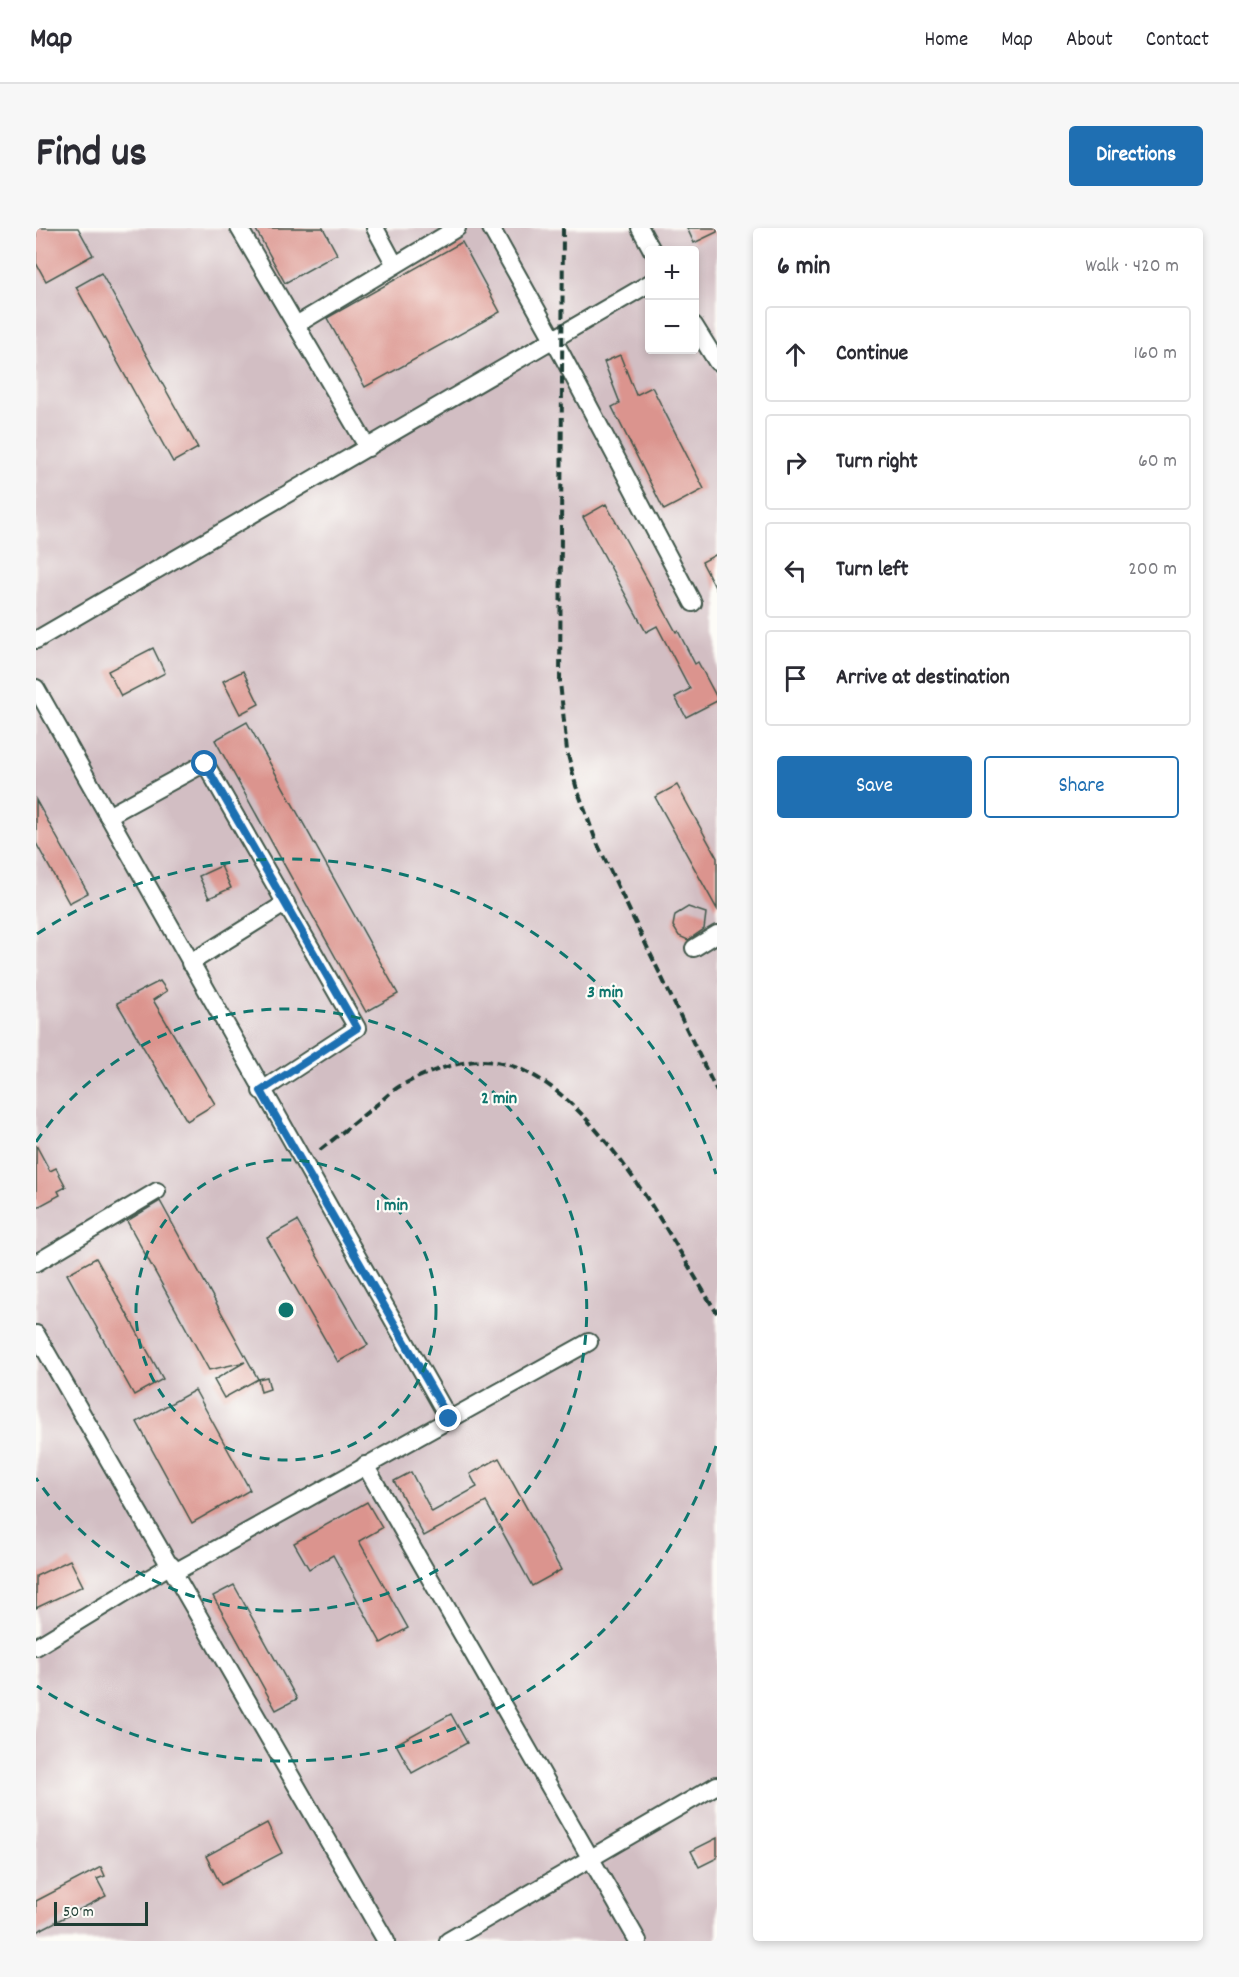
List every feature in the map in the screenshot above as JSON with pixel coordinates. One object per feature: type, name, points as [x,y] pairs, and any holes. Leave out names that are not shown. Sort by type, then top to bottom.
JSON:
[{"type":"lane","points":[[239,228],[368,448]]},
{"type":"lane","points":[[375,228],[395,265]]},
{"type":"lane","points":[[296,325],[457,228]]},
{"type":"lane","points":[[491,228],[693,603]]},
{"type":"lane","points":[[640,228],[650,246]]},
{"type":"lane","points":[[36,640],[553,342],[645,286]]},
{"type":"lane","points":[[699,333],[717,362]]},
{"type":"lane","points":[[36,688],[261,1091],[449,1419]]},
{"type":"lane","points":[[108,816],[205,764],[357,1028],[261,1091]]},
{"type":"lane","points":[[190,963],[286,903]]},
{"type":"lane","points":[[694,948],[717,934]]},
{"type":"lane","points":[[36,1263],[157,1191]]},
{"type":"lane","points":[[36,1334],[386,1941]]},
{"type":"lane","points":[[36,1647],[173,1569],[589,1342]]},
{"type":"lane","points":[[365,1465],[638,1941]]},
{"type":"lane","points":[[448,1941],[717,1785]]},
{"type":"shaded area","points":[[36,228],[717,228],[717,1941],[36,1941]]},
{"type":"building","points":[[36,228],[78,228],[93,255],[46,281],[36,263]]},
{"type":"building","points":[[255,228],[323,228],[337,254],[285,283]]},
{"type":"building","points":[[687,228],[717,228],[717,232],[694,243]]},
{"type":"building","points":[[462,242],[500,312],[365,387],[327,318]]},
{"type":"building","points":[[101,273],[198,448],[173,462],[76,287]]},
{"type":"building","points":[[620,355],[636,395],[652,387],[704,489],[664,510],[612,407],[620,403],[604,362]]},
{"type":"building","points":[[606,504],[676,632],[678,631],[695,664],[698,662],[717,698],[717,701],[686,717],[675,697],[690,689],[657,626],[646,632],[583,517]]},
{"type":"building","points":[[717,554],[717,591],[702,562]]},
{"type":"building","points":[[153,648],[165,673],[121,696],[108,671]]},
{"type":"building","points":[[243,671],[259,704],[240,714],[223,681]]},
{"type":"building","points":[[247,722],[398,994],[366,1012],[215,740]]},
{"type":"building","points":[[677,785],[717,858],[717,909],[655,797]]},
{"type":"building","points":[[36,800],[88,893],[69,903],[36,843]]},
{"type":"building","points":[[221,866],[231,888],[209,898],[199,876]]},
{"type":"building","points":[[688,907],[706,913],[704,929],[688,940],[679,936],[673,926],[675,915]]},
{"type":"building","points":[[160,981],[167,991],[153,1000],[215,1104],[187,1121],[117,1003]]},
{"type":"building","points":[[36,1145],[50,1171],[56,1168],[66,1187],[58,1191],[60,1195],[36,1208]]},
{"type":"building","points":[[160,1201],[258,1379],[224,1398],[214,1380],[245,1362],[209,1370],[127,1221]]},
{"type":"building","points":[[297,1221],[368,1345],[338,1362],[267,1238]]},
{"type":"building","points":[[96,1258],[163,1379],[134,1395],[67,1274]]},
{"type":"building","points":[[267,1377],[270,1389],[261,1392],[258,1379]]},
{"type":"building","points":[[195,1390],[250,1490],[192,1523],[137,1422]]},
{"type":"building","points":[[499,1458],[561,1570],[532,1586],[486,1502],[424,1536],[394,1481],[411,1472],[432,1512],[477,1487],[470,1474]]},
{"type":"building","points":[[367,1502],[382,1528],[359,1541],[408,1628],[381,1643],[333,1555],[309,1569],[294,1543]]},
{"type":"building","points":[[70,1560],[83,1586],[36,1608],[36,1576]]},
{"type":"building","points":[[234,1585],[297,1699],[276,1710],[213,1596]]},
{"type":"building","points":[[451,1714],[467,1743],[412,1773],[396,1744]]},
{"type":"building","points":[[267,1823],[282,1853],[221,1885],[206,1856]]},
{"type":"building","points":[[717,1838],[717,1858],[699,1867],[691,1851]]},
{"type":"building","points":[[101,1867],[105,1876],[97,1879],[106,1896],[36,1932],[36,1901]]},
{"type":"railway","points":[[563,228],[560,682],[567,751],[576,786],[596,841],[717,1092]]},
{"type":"railway","points":[[320,1150],[395,1089],[423,1075],[442,1068],[480,1061],[518,1068],[553,1089],[587,1120],[619,1158],[648,1200],[717,1313]]},
{"type":"route","points":[[205,764],[357,1028],[261,1091],[449,1419]]}]
